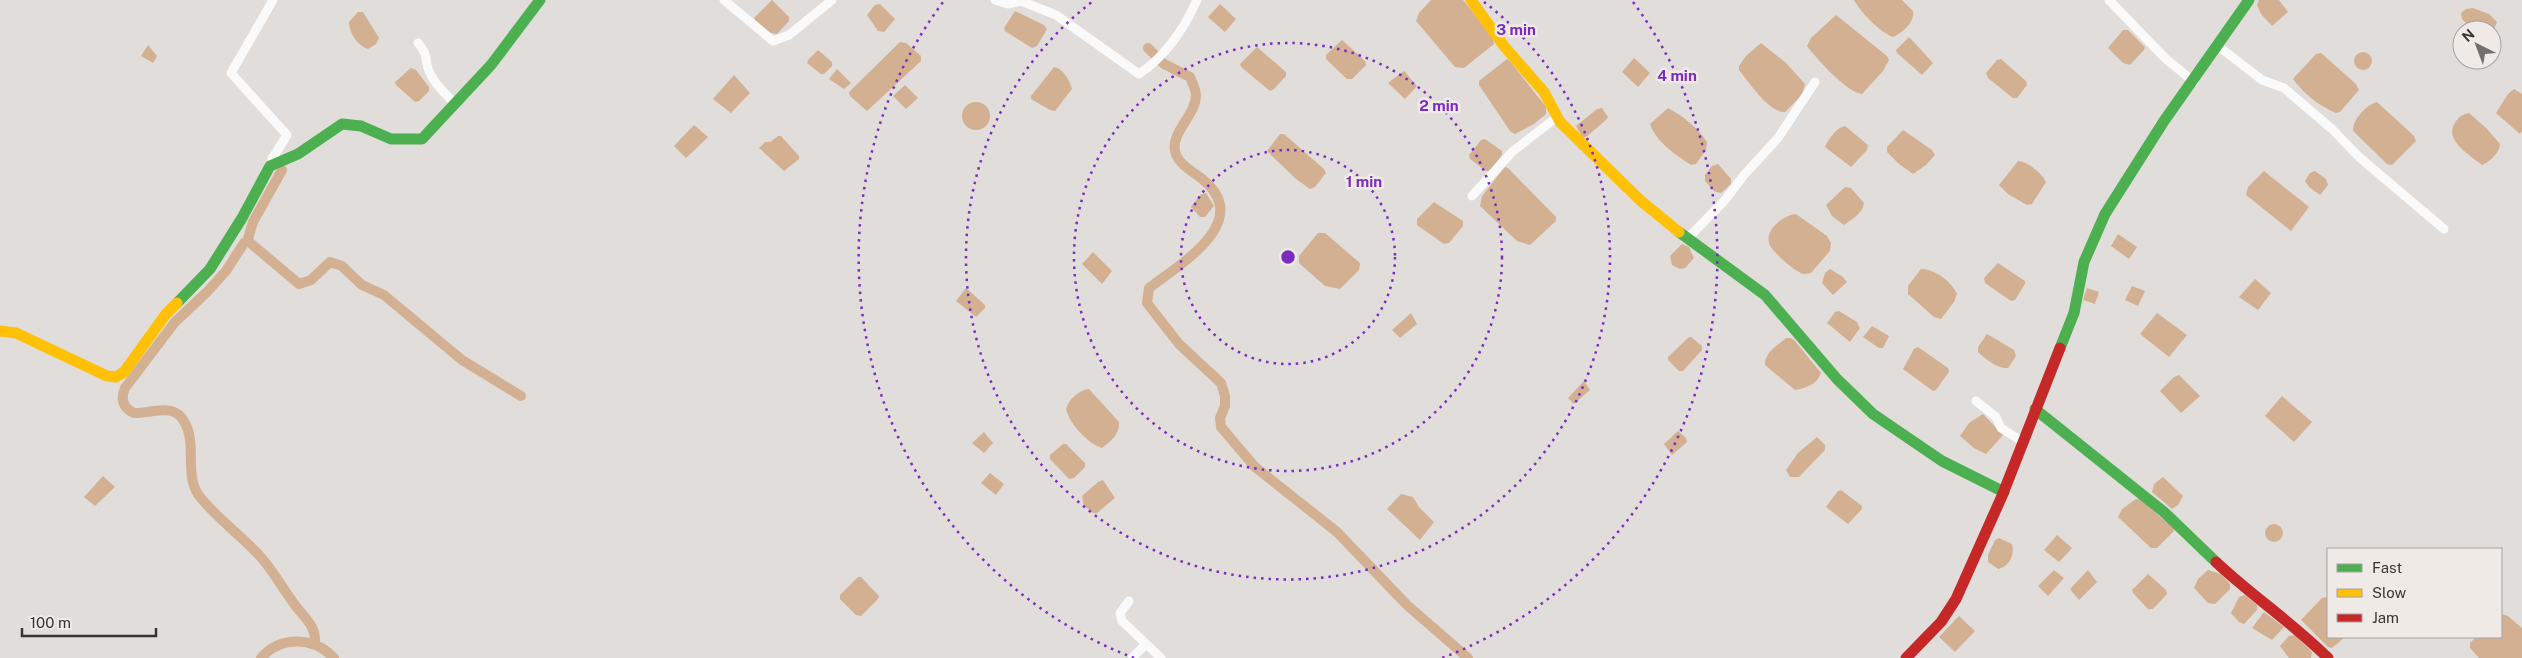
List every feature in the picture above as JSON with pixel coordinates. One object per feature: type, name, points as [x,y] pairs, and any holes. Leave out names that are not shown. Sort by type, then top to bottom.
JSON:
[{"type":"street","points":[[273,0],[231,73],[287,135],[272,159],[273,165]]},
{"type":"street","points":[[0,331],[16,333],[107,376],[119,375],[130,364],[166,314],[210,269],[242,218],[270,166],[298,154],[342,124],[360,126],[390,139],[422,139],[491,66],[540,0]]},
{"type":"street","points":[[724,0],[773,41],[788,35],[832,0]]},
{"type":"street","points":[[994,0],[1008,4],[1021,1],[1056,15],[1134,72],[1140,74],[1150,67],[1181,31],[1197,0]]},
{"type":"street","points":[[1471,0],[1504,46],[1544,92],[1557,118],[1655,214],[1765,295],[1837,379],[1873,414],[1942,461],[2004,492]]},
{"type":"street","points":[[2109,0],[2165,58],[2194,82]]},
{"type":"street","points":[[1906,658],[1941,622],[1956,599],[2004,492],[2074,313],[2084,262],[2105,214],[2158,129],[2194,82],[2249,0]]},
{"type":"street","points":[[418,43],[427,56],[427,67],[432,76],[456,104]]},
{"type":"street","points":[[2218,46],[2262,80],[2284,88],[2333,130],[2359,157],[2444,229]]},
{"type":"street","points":[[1688,238],[1725,200],[1744,175],[1778,138],[1816,82]]},
{"type":"street","points":[[1472,196],[1512,152],[1557,118]]},
{"type":"street","points":[[1976,401],[1996,417],[2001,428],[2023,442]]},
{"type":"street","points":[[2036,408],[2164,512],[2244,588],[2313,643],[2328,658]]},
{"type":"street","points":[[1129,601],[1120,616],[1161,658]]},
{"type":"street","points":[[1132,658],[1146,644]]},
{"type":"shaded area","points":[[772,0],[789,17],[789,21],[777,34],[770,33],[764,29],[754,18]]},
{"type":"shaded area","points":[[1431,0],[1463,0],[1493,37],[1494,44],[1464,68],[1455,67],[1416,21],[1419,13]]},
{"type":"shaded area","points":[[1854,0],[1902,0],[1913,11],[1912,19],[1901,32],[1893,37],[1871,22]]},
{"type":"shaded area","points":[[2259,0],[2279,0],[2288,12],[2272,26],[2261,14],[2257,5]]},
{"type":"shaded area","points":[[880,4],[895,19],[884,32],[878,31],[867,15],[875,5]]},
{"type":"shaded area","points":[[1220,4],[1236,19],[1225,32],[1208,17]]},
{"type":"shaded area","points":[[2473,8],[2489,14],[2495,20],[2463,20],[2461,13],[2466,9]]},
{"type":"shaded area","points":[[1015,11],[1044,25],[1047,29],[1037,46],[1032,48],[1005,31],[1004,28]]},
{"type":"shaded area","points":[[358,12],[363,12],[379,38],[376,44],[368,49],[352,35],[349,26],[349,22]]},
{"type":"shaded area","points":[[1836,15],[1887,56],[1889,60],[1883,71],[1862,94],[1855,92],[1840,81],[1807,46],[1811,38]]},
{"type":"shaded area","points":[[2123,30],[2128,30],[2145,47],[2130,65],[2123,63],[2108,48]]},
{"type":"shaded area","points":[[1909,37],[1933,63],[1922,75],[1897,53],[1896,50]]},
{"type":"shaded area","points":[[1342,40],[1365,61],[1366,65],[1352,79],[1347,79],[1326,59],[1326,55]]},
{"type":"shaded area","points":[[900,42],[906,43],[921,56],[921,61],[867,111],[850,96],[849,92]]},
{"type":"shaded area","points":[[1761,43],[1786,63],[1805,84],[1802,95],[1785,112],[1772,108],[1739,70],[1739,66],[1746,56]]},
{"type":"shaded area","points":[[148,45],[157,56],[153,63],[141,56]]},
{"type":"shaded area","points":[[1257,47],[1286,72],[1286,76],[1270,91],[1241,67],[1240,64]]},
{"type":"shaded area","points":[[818,50],[832,62],[832,66],[824,74],[821,74],[807,63]]},
{"type":"shaded area","points":[[2359,52],[2367,52],[2372,57],[2370,68],[2359,70],[2354,65],[2354,57]]},
{"type":"shaded area","points":[[2321,53],[2356,84],[2359,90],[2340,112],[2336,113],[2323,107],[2307,95],[2293,79],[2316,54]]},
{"type":"shaded area","points":[[1634,58],[1650,73],[1638,87],[1622,72]]},
{"type":"shaded area","points":[[1507,59],[1546,107],[1546,114],[1534,124],[1515,134],[1510,131],[1479,85],[1479,81]]},
{"type":"shaded area","points":[[2001,59],[2026,81],[2027,85],[2017,98],[2013,98],[1988,78],[1986,73],[1997,60]]},
{"type":"shaded area","points":[[1054,67],[1063,72],[1072,89],[1055,111],[1031,99],[1031,96]]},
{"type":"shaded area","points":[[411,68],[416,70],[429,87],[429,91],[419,101],[415,102],[395,82]]},
{"type":"shaded area","points":[[837,69],[851,83],[844,89],[829,79]]},
{"type":"shaded area","points":[[1404,71],[1417,86],[1405,99],[1388,83]]},
{"type":"shaded area","points":[[734,75],[750,93],[731,113],[713,99]]},
{"type":"shaded area","points":[[905,85],[918,98],[906,109],[893,96]]},
{"type":"shaded area","points":[[2514,89],[2522,94],[2522,131],[2520,134],[2496,113],[2508,94]]},
{"type":"shaded area","points":[[976,102],[986,106],[990,116],[986,126],[976,130],[966,126],[962,116],[966,106]]},
{"type":"shaded area","points":[[2377,102],[2414,136],[2416,141],[2392,165],[2387,164],[2353,131],[2355,122],[2361,113]]},
{"type":"shaded area","points":[[1602,108],[1608,117],[1606,120],[1586,137],[1582,137],[1576,126],[1597,109]]},
{"type":"shaded area","points":[[1668,108],[1689,122],[1707,142],[1706,150],[1696,164],[1691,165],[1673,152],[1653,131],[1650,124]]},
{"type":"shaded area","points":[[2469,113],[2500,144],[2494,157],[2482,165],[2460,148],[2453,137],[2452,131],[2456,120]]},
{"type":"shaded area","points":[[694,125],[708,137],[686,158],[674,146]]},
{"type":"shaded area","points":[[1845,126],[1868,145],[1867,150],[1851,167],[1825,147],[1833,134]]},
{"type":"shaded area","points":[[1903,130],[1932,150],[1935,155],[1926,165],[1913,174],[1887,152],[1887,147]]},
{"type":"shaded area","points":[[1280,134],[1284,134],[1324,169],[1326,173],[1315,187],[1310,189],[1296,179],[1267,151]]},
{"type":"shaded area","points":[[781,136],[799,156],[799,159],[784,171],[759,148],[765,142],[770,142]]},
{"type":"shaded area","points":[[1485,139],[1502,151],[1502,155],[1490,171],[1486,171],[1470,159],[1469,155],[1481,140]]},
{"type":"shaded area","points":[[2018,161],[2034,168],[2046,182],[2032,204],[2027,205],[2008,194],[1999,185]]},
{"type":"shaded area","points":[[1718,164],[1731,179],[1731,184],[1721,193],[1714,191],[1705,181],[1705,175],[1712,166]]},
{"type":"shaded area","points":[[1505,167],[1556,217],[1556,221],[1530,245],[1517,241],[1480,206],[1482,196]]},
{"type":"shaded area","points":[[2264,171],[2309,207],[2291,231],[2246,195],[2248,187]]},
{"type":"shaded area","points":[[2315,171],[2326,179],[2328,185],[2320,195],[2309,187],[2305,181],[2310,173]]},
{"type":"shaded area","points":[[1845,187],[1851,188],[1864,203],[1859,213],[1844,225],[1832,216],[1826,205]]},
{"type":"shaded area","points":[[1206,193],[1214,206],[1205,217],[1200,217],[1191,207],[1200,195]]},
{"type":"shaded area","points":[[1434,202],[1463,221],[1463,226],[1449,243],[1444,244],[1417,225],[1417,219]]},
{"type":"shaded area","points":[[1796,214],[1827,236],[1831,243],[1830,251],[1811,273],[1804,274],[1795,270],[1778,256],[1769,243],[1770,233],[1776,224],[1786,217]]},
{"type":"shaded area","points":[[1318,233],[1325,233],[1360,263],[1359,270],[1340,289],[1325,286],[1299,263],[1299,256]]},
{"type":"shaded area","points":[[2118,234],[2137,247],[2129,259],[2111,246]]},
{"type":"shaded area","points":[[1682,244],[1689,247],[1694,258],[1685,268],[1680,269],[1672,265],[1670,256]]},
{"type":"shaded area","points":[[1093,252],[1112,271],[1102,284],[1082,264]]},
{"type":"shaded area","points":[[1998,263],[2025,281],[2015,300],[2011,301],[1985,283],[1984,278]]},
{"type":"shaded area","points":[[1830,269],[1843,277],[1847,282],[1833,295],[1822,283],[1825,273]]},
{"type":"shaded area","points":[[1921,269],[1932,271],[1942,277],[1955,289],[1957,294],[1954,302],[1941,319],[1934,317],[1908,294],[1908,286]]},
{"type":"shaded area","points":[[2255,279],[2271,293],[2258,310],[2239,297]]},
{"type":"shaded area","points":[[2132,286],[2145,291],[2138,306],[2125,300]]},
{"type":"shaded area","points":[[966,288],[985,305],[985,308],[976,317],[956,301]]},
{"type":"shaded area","points":[[2087,288],[2099,292],[2095,304],[2083,300]]},
{"type":"shaded area","points":[[1839,311],[1857,322],[1860,328],[1850,342],[1827,323],[1835,312]]},
{"type":"shaded area","points":[[1411,313],[1417,324],[1400,338],[1392,330]]},
{"type":"shaded area","points":[[2157,313],[2187,335],[2169,357],[2140,334]]},
{"type":"shaded area","points":[[1872,326],[1889,336],[1883,348],[1879,348],[1863,337]]},
{"type":"shaded area","points":[[1987,334],[2014,350],[2016,356],[2008,368],[1996,365],[1978,352],[1978,347]]},
{"type":"shaded area","points":[[1689,337],[1702,346],[1702,350],[1683,371],[1679,371],[1668,360],[1668,357]]},
{"type":"shaded area","points":[[1786,338],[1791,338],[1795,341],[1821,373],[1817,380],[1803,388],[1795,390],[1765,365],[1769,353]]},
{"type":"shaded area","points":[[1918,347],[1948,368],[1949,372],[1936,390],[1933,391],[1903,369],[1914,349]]},
{"type":"shaded area","points":[[2179,375],[2200,396],[2181,413],[2160,391],[2174,377]]},
{"type":"shaded area","points":[[1584,381],[1590,390],[1574,404],[1568,398]]},
{"type":"shaded area","points":[[1089,389],[1119,422],[1116,434],[1102,448],[1091,442],[1080,432],[1066,409],[1069,402],[1075,396]]},
{"type":"shaded area","points":[[2282,396],[2312,422],[2294,442],[2265,416]]},
{"type":"shaded area","points":[[1983,414],[2003,435],[1986,454],[1974,448],[1960,436],[1969,423]]},
{"type":"shaded area","points":[[1678,431],[1686,438],[1687,442],[1672,455],[1664,444]]},
{"type":"shaded area","points":[[984,432],[993,443],[984,453],[972,443]]},
{"type":"shaded area","points":[[1817,437],[1825,445],[1825,450],[1799,477],[1790,477],[1786,470],[1798,453]]},
{"type":"shaded area","points":[[1063,444],[1066,444],[1085,463],[1085,467],[1074,478],[1069,479],[1050,459],[1050,455]]},
{"type":"shaded area","points":[[990,473],[1004,484],[996,495],[981,483]]},
{"type":"shaded area","points":[[103,476],[115,487],[95,506],[84,497]]},
{"type":"shaded area","points":[[2163,477],[2183,496],[2178,505],[2172,509],[2152,492],[2154,484]]},
{"type":"shaded area","points":[[1103,480],[1115,498],[1097,513],[1093,513],[1084,506],[1082,496]]},
{"type":"shaded area","points":[[1841,490],[1862,506],[1862,509],[1848,524],[1826,507],[1838,491]]},
{"type":"shaded area","points":[[1401,494],[1413,497],[1419,507],[1434,522],[1420,540],[1387,509]]},
{"type":"shaded area","points":[[2136,499],[2140,499],[2173,528],[2174,531],[2157,548],[2151,548],[2118,517],[2122,509]]},
{"type":"shaded area","points":[[2274,524],[2280,527],[2283,533],[2280,539],[2274,542],[2268,539],[2265,533],[2268,527]]},
{"type":"shaded area","points":[[2057,535],[2072,548],[2059,562],[2044,550]]},
{"type":"shaded area","points":[[1999,538],[2012,544],[2013,552],[2008,563],[1998,569],[1988,562],[1988,555],[1995,540]]},
{"type":"shaded area","points":[[2054,570],[2064,578],[2048,596],[2038,586]]},
{"type":"shaded area","points":[[2088,570],[2097,582],[2079,600],[2070,589]]},
{"type":"shaded area","points":[[2208,570],[2221,574],[2230,584],[2230,589],[2215,604],[2208,603],[2194,588],[2198,579]]},
{"type":"shaded area","points":[[2148,574],[2166,590],[2167,594],[2153,609],[2148,609],[2132,590]]},
{"type":"shaded area","points":[[858,577],[861,577],[879,596],[861,616],[856,615],[840,599],[840,595]]},
{"type":"shaded area","points":[[2245,595],[2257,605],[2257,610],[2244,624],[2239,622],[2231,613],[2239,597]]},
{"type":"shaded area","points":[[2327,597],[2327,638],[2344,638],[2332,648],[2328,647],[2301,620],[2322,598]]},
{"type":"shaded area","points":[[2264,612],[2284,627],[2272,640],[2252,628]]},
{"type":"shaded area","points":[[2502,614],[2508,616],[2522,628],[2522,658],[2479,658],[2470,648],[2470,643],[2475,638],[2502,638]]},
{"type":"shaded area","points":[[1959,616],[1975,631],[1955,652],[1939,637]]},
{"type":"shaded area","points":[[2295,635],[2312,652],[2311,658],[2289,658],[2280,646],[2289,636]]},
{"type":"waterway","points":[[1148,48],[1164,64],[1190,77],[1196,93],[1195,102],[1177,137],[1175,151],[1182,163],[1201,178],[1216,194],[1220,209],[1217,225],[1208,239],[1179,266],[1149,288],[1147,303],[1179,344],[1221,383],[1225,396],[1225,406],[1220,418],[1221,427],[1255,467],[1337,532],[1407,605],[1468,658]]},
{"type":"waterway","points":[[247,242],[253,222],[282,170]]},
{"type":"waterway","points":[[315,643],[314,631],[309,622],[267,565],[200,497],[192,478],[191,446],[187,426],[181,417],[176,413],[165,410],[134,413],[125,406],[123,399],[125,388],[175,322],[226,271],[244,243],[248,241],[299,284],[311,280],[330,262],[342,266],[362,285],[384,295],[462,360],[521,396]]},
{"type":"waterway","points":[[261,658],[278,645],[288,642],[307,643],[317,646],[334,658]]},
{"type":"traffic: fast","points":[[177,303],[210,269],[242,218],[270,166],[298,154],[342,124],[361,126],[391,139],[422,139],[491,65],[540,0]]},
{"type":"traffic: fast","points":[[2060,348],[2074,313],[2084,262],[2105,214],[2164,121],[2249,0]]},
{"type":"traffic: fast","points":[[1679,232],[1765,295],[1837,379],[1873,414],[1942,461],[2004,492]]},
{"type":"traffic: fast","points":[[2035,409],[2164,512],[2216,562]]},
{"type":"traffic: slow","points":[[1471,0],[1504,46],[1544,92],[1560,122],[1641,201],[1679,232]]},
{"type":"traffic: slow","points":[[0,331],[16,333],[107,376],[116,377],[124,372],[166,314],[177,303]]},
{"type":"traffic: jam","points":[[1906,658],[1941,622],[1956,599],[2002,496],[2060,348]]},
{"type":"traffic: jam","points":[[2216,562],[2328,658]]}]
